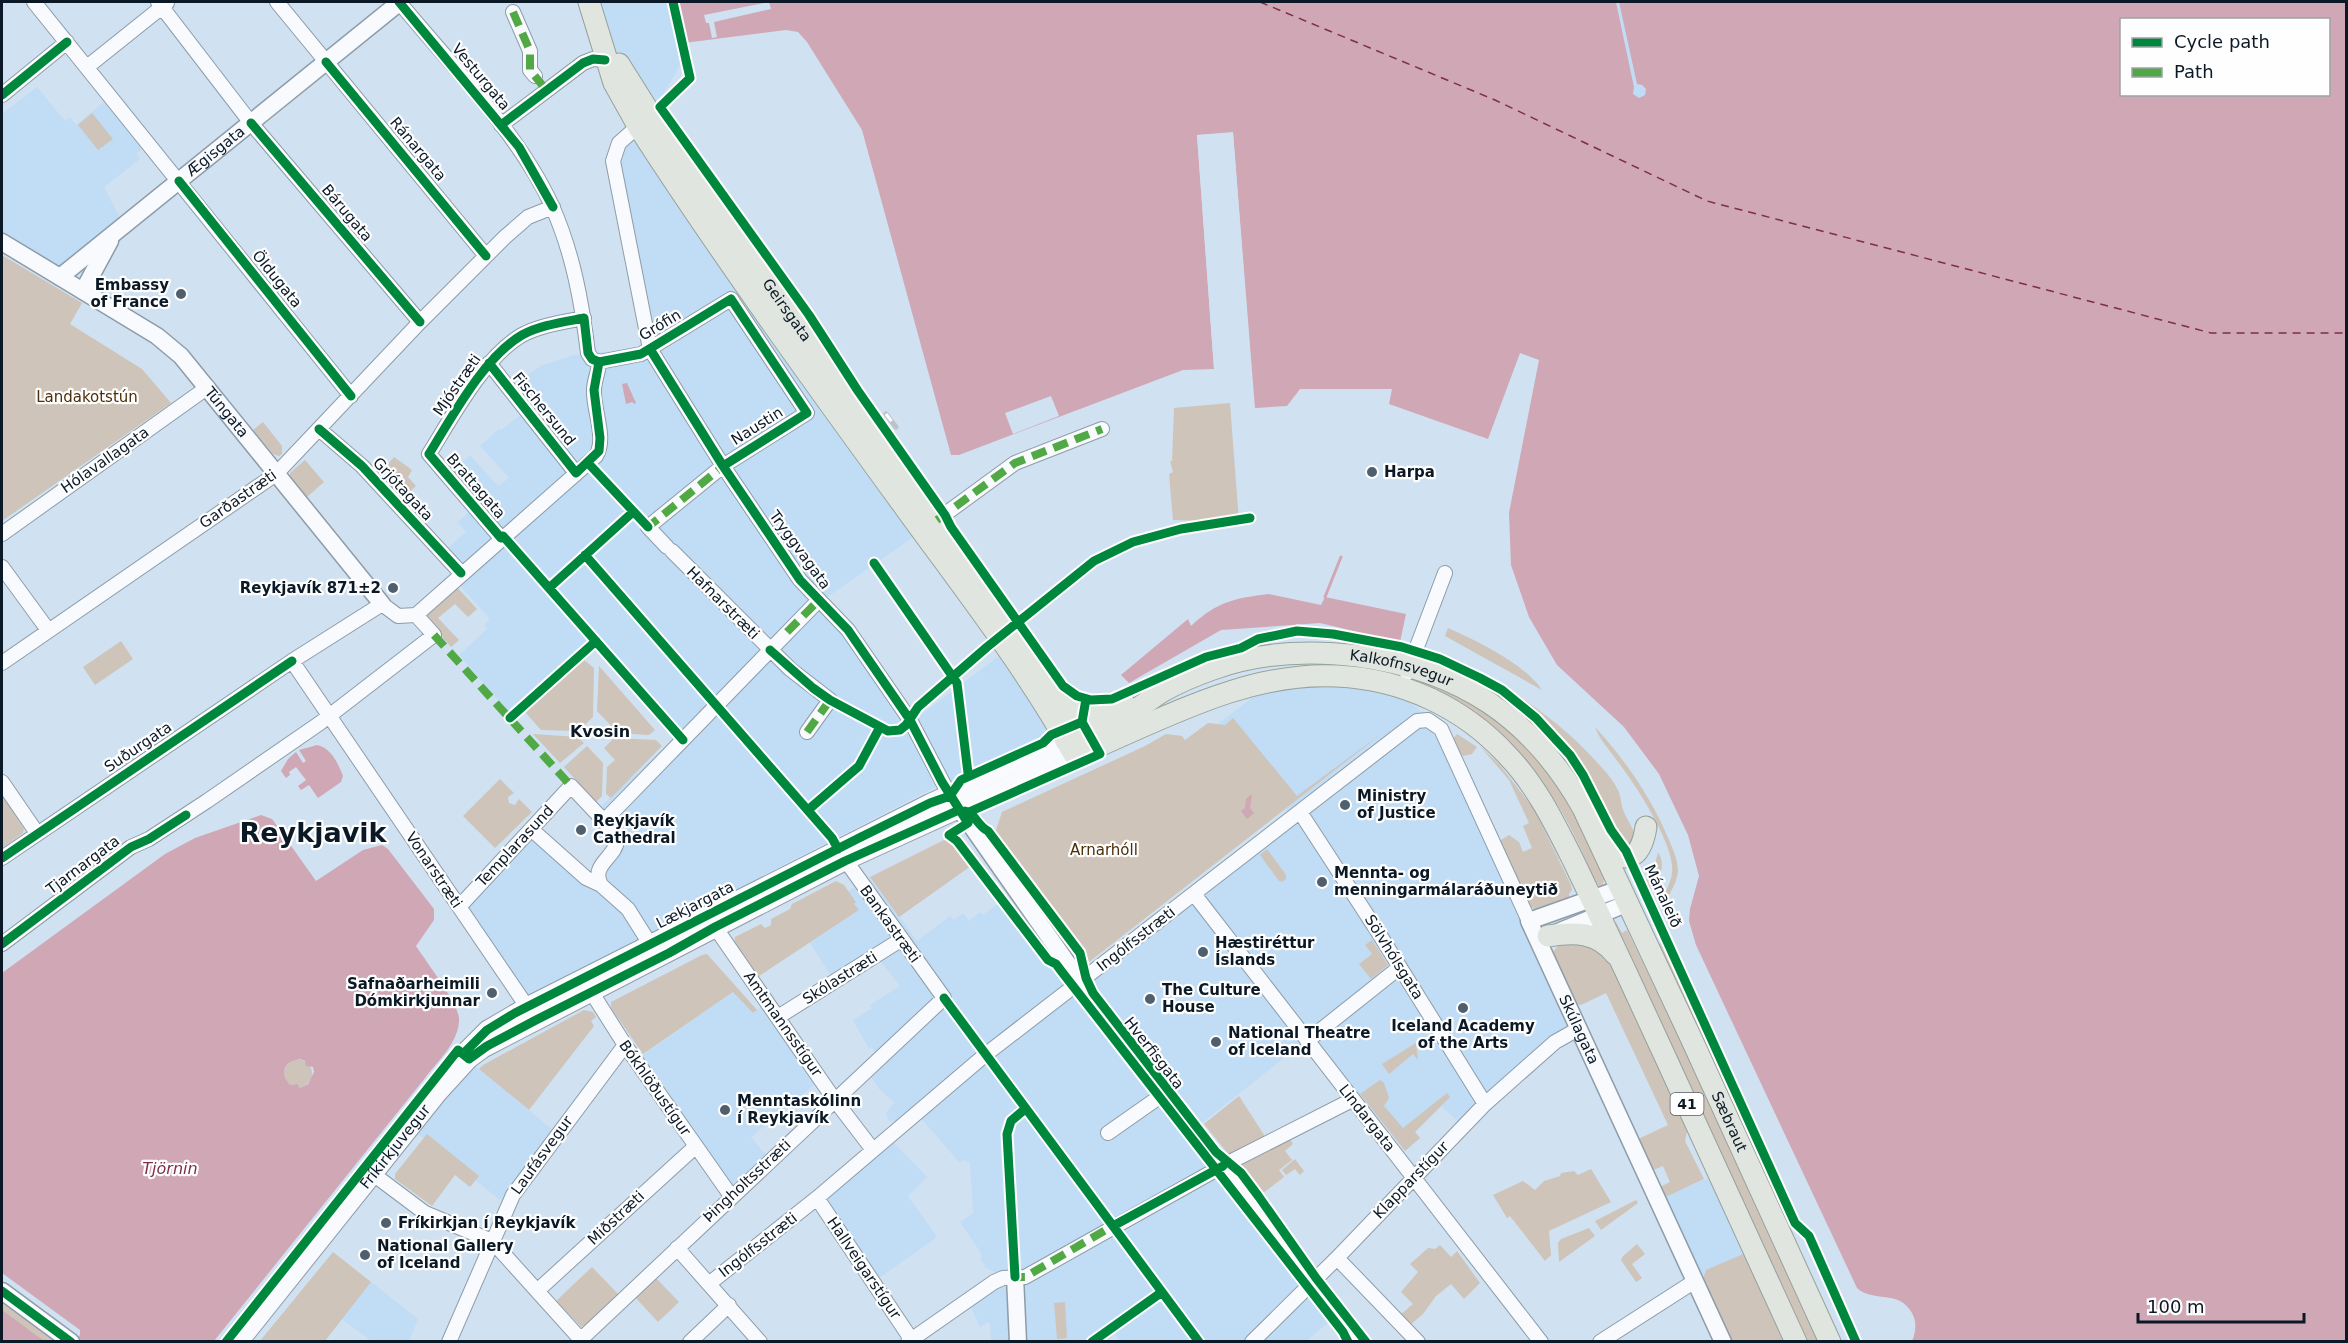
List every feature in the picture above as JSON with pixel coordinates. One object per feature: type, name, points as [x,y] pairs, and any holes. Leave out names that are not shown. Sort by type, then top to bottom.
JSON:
[{"type":"main road","name":"Geirsgata","points":[[589,2],[605,60],[614,83],[644,121],[983,602],[998,609],[1055,694],[1076,746]]},
{"type":"main road","name":"Geirsgata","points":[[598,2],[622,70],[644,121]]},
{"type":"main road","name":"Geirsgata","points":[[929,526],[998,638],[1076,746]]},
{"type":"main road","name":"Kalkofnsvegur","points":[[1076,746],[1162,691],[1215,668],[1241,661],[1286,653],[1340,654],[1410,665],[1468,690],[1496,707],[1538,744],[1568,782],[1625,896]]},
{"type":"main road","name":"Kalkofnsvegur","points":[[1076,746],[1232,692],[1273,681],[1308,676],[1336,676],[1367,679],[1403,687],[1463,717],[1498,746],[1521,770],[1545,804],[1596,907]]},
{"type":"main road","name":"Geirsgata","points":[[1055,694],[1074,706],[1096,710],[1108,709],[1162,691]]},
{"type":"main road","name":"Lækjargata","points":[[655,951],[715,927],[930,803],[955,803],[1076,746]]},
{"type":"main road","points":[[1601,846],[1620,857],[1629,857],[1642,845],[1646,827]]},
{"type":"main road","name":"Lækjargata","points":[[466,1057],[488,1046],[532,1013],[842,855]]},
{"type":"main road","name":"Sæbraut","points":[[1625,896],[1830,1341]]},
{"type":"main road","name":"Sæbraut","points":[[1596,907],[1796,1341]]},
{"type":"main road","points":[[1542,938],[1580,933],[1588,935],[1604,942],[1620,959]]},
{"type":"main road","name":"Fríkirkjuvegur","points":[[239,1341],[466,1057]]},
{"type":"street","name":"Öldugata","points":[[34,2],[351,396]]},
{"type":"street","name":"Ránargata","points":[[277,2],[486,256]]},
{"type":"street","name":"Ægisgata","points":[[60,277],[399,2]]},
{"type":"street","name":"Vesturgata","points":[[399,2],[519,147],[553,207],[579,287],[588,353],[592,359],[599,362]]},
{"type":"street","points":[[87,67],[163,3]]},
{"type":"street","name":"Bárugata","points":[[163,3],[251,123],[420,322]]},
{"type":"street","points":[[513,12],[530,51],[530,70],[541,84]]},
{"type":"street","points":[[2,94],[67,42]]},
{"type":"street","points":[[501,125],[541,84],[593,59],[605,60]]},
{"type":"street","name":"Tryggvagata","points":[[644,121],[619,143],[614,154],[614,161],[650,349],[723,466],[800,580],[848,630],[910,720],[955,803]]},
{"type":"street","name":"Garðastræti","points":[[2,663],[276,474],[486,256],[528,217],[553,207]]},
{"type":"street","name":"Ægisgata","points":[[83,291],[113,235]]},
{"type":"street","name":"Túngata","points":[[2,242],[170,346],[208,387],[382,604],[399,616],[416,615]]},
{"type":"street","name":"Grófin","points":[[599,362],[637,355],[650,349],[731,300],[807,412]]},
{"type":"street","name":"Mjóstræti","points":[[429,454],[489,363],[512,342],[529,332],[550,325],[584,318]]},
{"type":"street","points":[[416,615],[599,451],[594,390],[599,362]]},
{"type":"street","name":"Fischersund","points":[[489,363],[576,473]]},
{"type":"street","name":"Hólavallagata","points":[[2,534],[208,387]]},
{"type":"street","name":"Naustin","points":[[648,527],[723,466],[807,412]]},
{"type":"street","name":"Grjótagata","points":[[320,429],[362,466],[461,573]]},
{"type":"street","points":[[929,526],[1015,463],[1102,429]]},
{"type":"street","name":"Brattagata","points":[[429,454],[501,538]]},
{"type":"street","name":"Hafnarstræti","points":[[648,527],[770,650],[830,700],[807,732]]},
{"type":"street","points":[[2,567],[48,630]]},
{"type":"street","points":[[1403,687],[1445,573]]},
{"type":"street","points":[[601,885],[598,869],[614,851],[617,843],[604,821],[818,601]]},
{"type":"street","name":"Suðurgata","points":[[2,858],[292,661],[382,604]]},
{"type":"street","name":"Tjarnargata","points":[[2,944],[131,847],[149,839],[186,815],[330,717],[434,635],[416,615]]},
{"type":"street","name":"Vonarstræti","points":[[292,661],[532,1013]]},
{"type":"street","name":"Ingólfsstræti","points":[[710,1283],[818,1197],[985,1056],[1409,726],[1417,721],[1428,720]]},
{"type":"street","name":"Skúlagata","points":[[1428,720],[1441,729],[1529,921],[1542,938],[1578,1029],[1723,1341]]},
{"type":"street","points":[[2,782],[37,833]]},
{"type":"street","name":"Templarasund","points":[[459,907],[571,786],[604,821]]},
{"type":"street","name":"Hverfisgata","points":[[955,803],[1081,982],[1358,1341]]},
{"type":"street","name":"Sölvhólsgata","points":[[1300,812],[1485,1104]]},
{"type":"street","points":[[531,829],[586,878],[601,885],[628,909],[655,951]]},
{"type":"street","name":"Bankastræti","points":[[842,855],[944,998]]},
{"type":"street","name":"Lindargata","points":[[1194,894],[1541,1341]]},
{"type":"street","points":[[1529,921],[1596,907],[1625,896]]},
{"type":"street","points":[[1542,938],[1596,907]]},
{"type":"street","name":"Amtmannsstígur","points":[[715,927],[834,1099],[873,1150]]},
{"type":"street","name":"Skólastræti","points":[[778,1017],[902,939]]},
{"type":"street","points":[[1307,1041],[1400,968]]},
{"type":"street","name":"Bókhlöðustígur","points":[[586,985],[625,1045],[731,1196]]},
{"type":"street","name":"Þingholtsstræti","points":[[580,1341],[731,1196],[944,998]]},
{"type":"street","name":"Klapparstígur","points":[[1252,1341],[1337,1258],[1485,1104],[1555,1042],[1578,1029]]},
{"type":"street","name":"Laufásvegur","points":[[449,1341],[506,1206],[519,1185],[625,1045]]},
{"type":"street","points":[[1107,1133],[1165,1093]]},
{"type":"street","points":[[910,1340],[994,1282],[1003,1278],[1025,1277],[1223,1166],[1352,1100]]},
{"type":"street","name":"Miðstræti","points":[[537,1291],[696,1146]]},
{"type":"street","points":[[373,1174],[425,1213],[492,1241],[580,1341]]},
{"type":"street","name":"Hallveigarstígur","points":[[818,1197],[910,1340]]},
{"type":"street","points":[[677,1248],[760,1341]]},
{"type":"street","points":[[1337,1258],[1418,1341]]},
{"type":"street","points":[[1015,1277],[1018,1341]]},
{"type":"street","points":[[1599,1341],[1695,1281]]},
{"type":"street","points":[[2,1291],[70,1341]]},
{"type":"street","points":[[690,1341],[729,1305]]},
{"type":"shaded area","points":[[594,2],[667,2],[683,60],[663,95],[638,111],[929,526],[823,600],[914,720],[999,656],[1057,738],[964,784],[947,781],[525,997],[461,907],[530,833],[584,883],[618,846],[599,808],[680,733],[598,645],[515,719],[459,655],[487,629],[484,625],[490,619],[455,580],[461,574],[443,552],[466,532],[458,522],[484,498],[479,493],[474,497],[453,471],[470,455],[498,486],[509,478],[480,446],[499,429],[500,431],[528,409],[512,386],[540,366],[574,355],[647,348],[611,156],[618,135],[628,121]]},
{"type":"shaded area","points":[[1616,2],[1619,2],[1637,84],[1646,89],[1645,95],[1641,98],[1633,94],[1634,86]]},
{"type":"shaded area","points":[[37,87],[65,121],[70,117],[76,125],[104,102],[142,149],[136,154],[140,159],[104,187],[120,218],[54,270],[2,239],[2,114]]},
{"type":"shaded area","points":[[1308,682],[1389,689],[1411,702],[1438,730],[1573,1026],[1552,1035],[1462,1125],[1441,1106],[1415,1132],[1420,1138],[1405,1151],[1357,1092],[1352,1094],[1309,1038],[1202,1123],[1089,979],[1292,817],[1219,723],[1251,699],[1275,688]]},
{"type":"shaded area","points":[[870,877],[917,941],[950,916],[954,920],[963,913],[969,921],[980,912],[983,915],[1000,902],[1156,1104],[1215,1166],[1335,1317],[1306,1341],[1121,1342],[1115,1334],[1107,1341],[991,1341],[990,1324],[988,1322],[980,1327],[969,1302],[999,1280],[996,1273],[985,1267],[981,1261],[981,1253],[960,1222],[973,1213],[970,1163],[964,1160],[959,1162],[918,1115],[900,1129],[893,1120],[890,1122],[886,1113],[894,1102],[879,1089],[863,1065],[875,1052],[871,1047],[869,1049],[853,1020],[872,1008],[870,1005],[900,986],[879,959],[837,985],[810,943],[858,911],[854,904],[856,901],[848,891]]},
{"type":"shaded area","name":"Menntaskólinn í Reykjavík","points":[[733,992],[753,1012],[762,1007],[816,1083],[751,1137],[769,1159],[732,1192],[633,1062]]},
{"type":"shaded area","points":[[469,1061],[555,1132],[500,1200],[413,1130]]},
{"type":"shaded area","points":[[893,1142],[927,1177],[908,1196],[937,1237],[879,1278],[821,1198]]},
{"type":"shaded area","points":[[1724,1171],[1758,1245],[1703,1279],[1654,1187],[1668,1196]]},
{"type":"shaded area","points":[[371,1282],[418,1319],[409,1341],[371,1341],[342,1319]]},
{"type":"green space","points":[[92,113],[113,139],[98,150],[78,125]]},
{"type":"green space","name":"Landakotstún","points":[[2,255],[82,303],[70,324],[142,369],[171,403],[2,521]]},
{"type":"green space","points":[[1230,403],[1239,522],[1173,520],[1169,474],[1173,472],[1170,461],[1172,461],[1174,408]]},
{"type":"green space","points":[[263,422],[282,446],[282,454],[279,456],[273,454],[253,430]]},
{"type":"green space","points":[[394,457],[412,470],[408,477],[416,486],[398,502],[378,476]]},
{"type":"green space","points":[[305,460],[324,482],[307,497],[290,478],[290,473]]},
{"type":"green space","points":[[455,585],[477,609],[468,617],[455,604],[438,618],[459,640],[451,647],[427,620],[426,614]]},
{"type":"green space","points":[[1448,628],[1486,646],[1512,662],[1534,680],[1542,690],[1445,636]]},
{"type":"green space","points":[[121,641],[133,659],[95,685],[83,667]]},
{"type":"green space","points":[[1438,653],[1522,698],[1578,742],[1617,787],[1623,810],[1638,843],[1616,851],[1573,779],[1431,663],[1435,654]]},
{"type":"green space","points":[[584,660],[594,668],[593,717],[578,731],[541,730],[525,712]]},
{"type":"green space","points":[[599,666],[655,730],[649,735],[618,733],[597,711]]},
{"type":"green space","points":[[1417,676],[1493,713],[1558,778],[1605,874],[1603,885],[1599,886],[1594,879],[1558,805],[1546,790],[1422,687]]},
{"type":"green space","name":"Arnarhóll","points":[[1233,718],[1297,796],[1385,731],[1089,962],[994,836],[1002,812],[1145,746],[1166,734],[1182,736],[1185,740],[1208,723],[1225,725]]},
{"type":"green space","points":[[1595,727],[1627,766],[1646,794],[1674,851],[1678,867],[1677,875],[1663,905],[1659,903],[1669,885],[1672,873],[1672,861],[1668,847],[1644,800],[1602,741]]},
{"type":"green space","points":[[533,734],[578,737],[584,743],[560,763]]},
{"type":"green space","points":[[1457,734],[1477,747],[1472,754],[1463,756],[1457,751],[1453,739]]},
{"type":"green space","points":[[614,738],[656,740],[662,746],[611,798],[606,794],[607,767],[615,760],[604,748]]},
{"type":"green space","points":[[1479,745],[1499,764],[1534,809],[1571,885],[1570,900],[1536,910],[1528,905],[1501,846],[1501,840],[1509,835],[1519,842],[1523,852],[1532,848],[1523,826],[1529,823],[1509,780]]},
{"type":"green space","points":[[587,746],[603,763],[602,796],[596,802],[564,767]]},
{"type":"green space","points":[[500,779],[514,793],[508,797],[509,803],[515,805],[519,799],[532,812],[495,848],[463,816]]},
{"type":"green space","points":[[2,794],[24,829],[23,833],[2,848]]},
{"type":"green space","points":[[944,840],[954,843],[971,866],[899,917],[870,877]]},
{"type":"green space","points":[[1267,849],[1286,875],[1286,879],[1282,882],[1260,855]]},
{"type":"green space","points":[[1658,852],[1662,862],[1661,872],[1648,889],[1644,882],[1654,869]]},
{"type":"green space","points":[[836,881],[844,885],[859,910],[759,976],[734,942],[735,937],[761,924],[765,928],[771,925],[771,919],[790,909],[792,904]]},
{"type":"green space","points":[[1033,894],[1077,951],[1076,958],[1036,906]]},
{"type":"green space","points":[[1616,922],[1622,933],[1627,930],[1825,1341],[1803,1341],[1612,924]]},
{"type":"green space","points":[[1372,940],[1388,965],[1371,979],[1359,964],[1372,954],[1365,945]]},
{"type":"green space","points":[[1574,941],[1606,951],[1688,1127],[1685,1141],[1704,1179],[1668,1196],[1658,1188],[1670,1182],[1663,1166],[1651,1171],[1636,1140],[1668,1125],[1606,993],[1581,1005],[1573,1003],[1550,955],[1561,943]]},
{"type":"green space","points":[[1662,942],[1785,1216],[1780,1213],[1658,945]]},
{"type":"green space","points":[[707,954],[757,1010],[753,1013],[733,992],[643,1054],[611,1008],[611,1002]]},
{"type":"green space","points":[[584,1010],[593,1012],[596,1017],[591,1021],[594,1026],[529,1110],[479,1069],[483,1065]]},
{"type":"green space","points":[[1416,1043],[1418,1060],[1413,1054],[1389,1074],[1382,1064]]},
{"type":"green space","points":[[298,1059],[308,1064],[312,1072],[310,1081],[300,1088],[295,1084],[290,1085],[284,1073],[289,1063]]},
{"type":"green space","points":[[1380,1080],[1384,1083],[1389,1098],[1384,1106],[1403,1128],[1447,1093],[1450,1097],[1415,1132],[1420,1138],[1405,1151],[1360,1094]]},
{"type":"green space","points":[[1239,1096],[1266,1138],[1230,1156],[1204,1124]]},
{"type":"green space","points":[[427,1134],[479,1176],[470,1187],[455,1175],[432,1206],[395,1179],[395,1174]]},
{"type":"green space","points":[[1290,1139],[1293,1144],[1285,1151],[1292,1160],[1279,1170],[1284,1177],[1263,1193],[1241,1164]]},
{"type":"green space","points":[[1295,1159],[1304,1171],[1300,1175],[1295,1169],[1286,1175],[1282,1170]]},
{"type":"green space","points":[[1591,1169],[1611,1202],[1549,1231],[1551,1255],[1545,1261],[1510,1216],[1507,1218],[1493,1195],[1523,1181],[1535,1190],[1544,1181],[1560,1176],[1561,1173],[1574,1171],[1578,1175]]},
{"type":"green space","points":[[1636,1200],[1638,1203],[1601,1230],[1595,1221]]},
{"type":"green space","points":[[1589,1228],[1595,1236],[1559,1262],[1558,1243],[1561,1239]]},
{"type":"green space","points":[[1637,1244],[1645,1254],[1632,1264],[1642,1278],[1636,1282],[1621,1260]]},
{"type":"green space","points":[[1440,1245],[1451,1257],[1457,1251],[1480,1283],[1464,1299],[1451,1284],[1436,1296],[1423,1314],[1410,1325],[1400,1315],[1413,1304],[1401,1292],[1418,1272],[1410,1264],[1428,1248],[1435,1249]]},
{"type":"green space","points":[[333,1252],[371,1282],[325,1341],[260,1341]]},
{"type":"green space","points":[[1748,1252],[1791,1341],[1732,1341],[1703,1279],[1706,1270]]},
{"type":"green space","points":[[592,1267],[619,1295],[590,1322],[581,1327],[556,1301]]},
{"type":"green space","points":[[655,1277],[679,1302],[658,1322],[634,1296]]},
{"type":"green space","points":[[2,1283],[68,1341],[2,1341]]},
{"type":"green space","points":[[1065,1302],[1067,1338],[1057,1339],[1054,1303]]},
{"type":"water","points":[[675,2],[1616,2],[1634,87],[1633,94],[1639,98],[1645,95],[1646,89],[1637,84],[1619,2],[2346,2],[2346,1341],[1912,1341],[1915,1331],[1914,1316],[1907,1306],[1893,1298],[1871,1295],[1857,1288],[1696,945],[1689,921],[1699,876],[1688,835],[1659,774],[1624,727],[1557,665],[1529,617],[1511,565],[1509,513],[1539,360],[1520,353],[1488,439],[1389,404],[1392,389],[1300,389],[1287,406],[1255,408],[1233,133],[1197,135],[1214,369],[1183,370],[959,455],[951,455],[862,130],[807,42],[798,32],[786,30],[684,43]]},
{"type":"water","points":[[627,383],[635,404],[632,402],[626,404],[622,384]]},
{"type":"water","points":[[1269,594],[1321,605],[1325,597],[1406,614],[1400,642],[1320,623],[1221,630],[1129,683],[1121,675],[1188,619],[1191,626],[1209,611],[1227,602]]},
{"type":"water","points":[[317,745],[330,753],[343,776],[341,782],[318,798],[309,785],[301,790],[298,786],[306,780],[296,767],[289,772],[290,775],[286,778],[281,771],[288,759],[296,752],[303,763],[306,761],[299,750]]},
{"type":"water","points":[[1252,794],[1250,808],[1254,813],[1247,819],[1241,811],[1245,808],[1246,799]]},
{"type":"water","name":"Tjörnin","points":[[261,815],[272,819],[316,881],[363,850],[382,845],[388,849],[434,909],[434,920],[416,946],[453,1002],[459,1018],[456,1035],[442,1058],[214,1341],[76,1341],[80,1330],[2,1273],[2,973],[165,854],[195,838]],"holes":[[[295,1060],[305,1061],[306,1066],[313,1067],[314,1072],[308,1084],[300,1088],[297,1084],[290,1085],[285,1076],[285,1068]]]},
{"type":"water","points":[[2,1310],[44,1341],[2,1341]]},
{"type":"pier","points":[[769,2],[771,9],[714,22],[717,37],[712,38],[709,23],[706,23],[704,15]]},
{"type":"pier","points":[[1233,132],[1251,366],[1248,366],[1231,135],[1200,138],[1217,368],[1214,369],[1197,135]]},
{"type":"pier","points":[[1051,396],[1059,416],[1013,434],[1005,413]]},
{"type":"waterway","points":[[1325,597],[1341,557]]},
{"type":"ferry route","points":[[1260,2],[1495,100],[1707,201],[2211,333],[2346,333]]},
{"type":"railway","points":[[886,414],[896,427]]},
{"type":"marked path","points":[[513,12],[530,51],[530,70],[547,91]]},
{"type":"marked path","points":[[937,520],[1015,463],[1102,429]]},
{"type":"marked path","points":[[646,525],[648,527],[727,463]]},
{"type":"marked path","points":[[787,632],[818,601]]},
{"type":"marked path","points":[[434,635],[571,786]]},
{"type":"marked path","points":[[807,732],[830,700]]},
{"type":"marked path","points":[[1014,1272],[1015,1277],[1025,1277],[1116,1224]]},
{"type":"cycle path","points":[[399,2],[519,147],[553,207]]},
{"type":"cycle path","name":"Mánaleið","points":[[673,2],[690,78],[660,107],[809,315],[951,527],[1063,686],[1077,696],[1091,700],[1112,699],[1206,657],[1241,648],[1258,639],[1297,631],[1333,634],[1402,647],[1440,659],[1480,678],[1502,690],[1536,718],[1570,755],[1583,775],[1611,830],[1626,851],[1795,1223],[1809,1236],[1856,1342]]},
{"type":"cycle path","points":[[2,95],[67,42]]},
{"type":"cycle path","points":[[501,125],[583,63],[593,59],[605,60]]},
{"type":"cycle path","points":[[326,62],[486,256]]},
{"type":"cycle path","points":[[251,123],[420,322]]},
{"type":"cycle path","points":[[179,181],[351,396]]},
{"type":"cycle path","points":[[599,362],[641,354],[731,299],[807,413],[723,466]]},
{"type":"cycle path","points":[[501,538],[429,454],[482,373],[508,345],[522,335],[544,326],[584,318],[588,353],[592,359],[599,362]]},
{"type":"cycle path","points":[[650,349],[723,466],[800,580],[848,630],[910,720],[942,782],[968,823],[949,835],[957,841],[1048,960],[1056,964],[1343,1332],[1348,1342]]},
{"type":"cycle path","points":[[489,363],[576,473],[599,451],[600,438],[594,390],[599,362]]},
{"type":"cycle path","points":[[319,429],[362,466],[461,573]]},
{"type":"cycle path","points":[[588,463],[648,527]]},
{"type":"cycle path","points":[[549,588],[633,512]]},
{"type":"cycle path","points":[[770,650],[830,700],[888,731],[900,730],[918,707],[987,647],[1094,561],[1133,542],[1181,529],[1250,518]]},
{"type":"cycle path","points":[[503,536],[683,740]]},
{"type":"cycle path","points":[[585,555],[832,838],[838,849]]},
{"type":"cycle path","points":[[874,563],[957,683],[968,773]]},
{"type":"cycle path","points":[[510,718],[596,641]]},
{"type":"cycle path","points":[[2,858],[292,661]]},
{"type":"cycle path","points":[[969,812],[1100,754],[1082,722],[1086,699]]},
{"type":"cycle path","points":[[950,796],[961,780],[1043,743],[1051,735],[1082,722]]},
{"type":"cycle path","points":[[808,810],[859,766],[880,727]]},
{"type":"cycle path","points":[[463,1054],[487,1030],[515,1013],[859,838],[930,803],[950,796]]},
{"type":"cycle path","points":[[226,1342],[458,1050],[469,1059],[487,1046],[715,927],[845,861],[959,810]]},
{"type":"cycle path","points":[[965,811],[988,831],[1080,953],[1086,978],[1093,993],[1216,1152],[1241,1173],[1316,1278],[1366,1342]]},
{"type":"cycle path","points":[[2,944],[131,847],[149,839],[186,815]]},
{"type":"cycle path","points":[[944,998],[1199,1342]]},
{"type":"cycle path","points":[[1015,1277],[1007,1134],[1011,1121],[1025,1109]]},
{"type":"cycle path","points":[[1113,1226],[1223,1166]]},
{"type":"cycle path","points":[[2,1291],[71,1342]]},
{"type":"cycle path","points":[[1092,1342],[1162,1292]]},
{"type":"place","name":"Embassy of France","points":[[181,294]]},
{"type":"place","name":"Harpa","points":[[1372,472]]},
{"type":"place","name":"Reykjavík 871±2","points":[[393,588]]},
{"type":"place","name":"Ministry of Justice","points":[[1345,805]]},
{"type":"place","name":"Reykjavík Cathedral","points":[[581,830]]},
{"type":"place","name":"Mennta- og menningarmálaráðuneytið","points":[[1322,882]]},
{"type":"place","name":"Hæstiréttur Íslands","points":[[1203,952]]},
{"type":"place","name":"Safnaðarheimili Dómkirkjunnar","points":[[492,993]]},
{"type":"place","name":"The Culture House","points":[[1150,999]]},
{"type":"place","name":"Iceland Academy of the Arts","points":[[1463,1008]]},
{"type":"place","name":"National Theatre of Iceland","points":[[1216,1042]]},
{"type":"place","name":"Menntaskólinn í Reykjavík","points":[[725,1110]]},
{"type":"place","name":"Fríkirkjan í Reykjavík","points":[[386,1223]]},
{"type":"place","name":"National Gallery of Iceland","points":[[365,1255]]},
{"type":"district","name":"Kvosin","points":[[600,731]]},
{"type":"district","name":"Reykjavik","points":[[313,833]]}]
